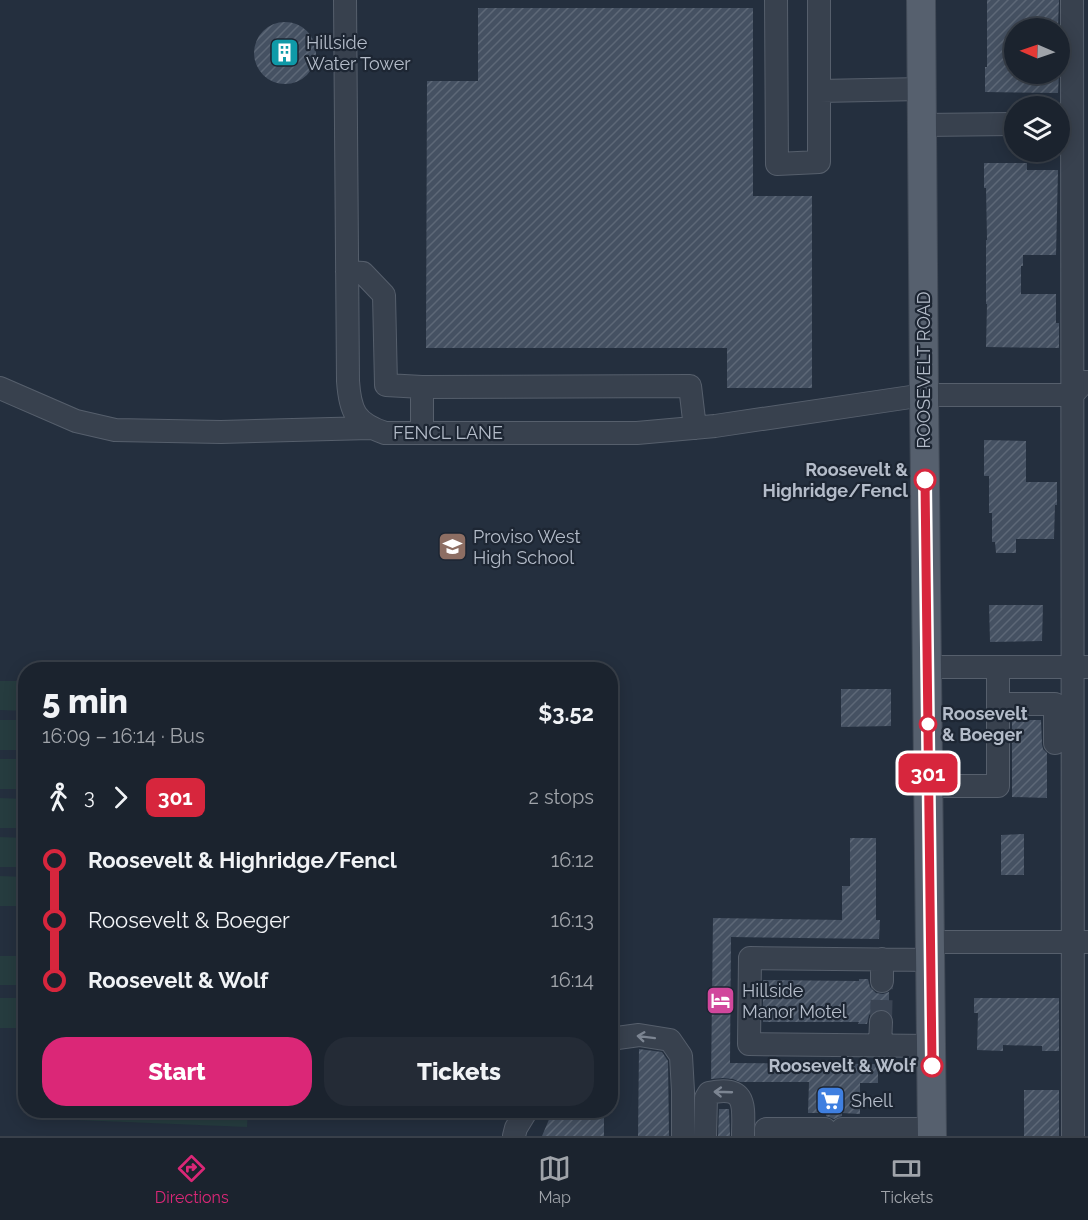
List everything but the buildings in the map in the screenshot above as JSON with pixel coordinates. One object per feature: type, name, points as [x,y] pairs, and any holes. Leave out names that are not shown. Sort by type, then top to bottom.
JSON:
[{"type":"main road","name":"ROOSEVELT ROAD","points":[[921,0],[932,1132]]},
{"type":"street","name":"FENCL LANE","points":[[345,0],[349,396],[353,411],[370,428],[385,433],[637,434],[695,428],[924,395],[1080,388]]},
{"type":"street","points":[[776,0],[777,164],[819,162],[819,0]]},
{"type":"street","points":[[1072,0],[1080,388],[1080,942],[1074,1136]]},
{"type":"street","points":[[819,91],[922,89]]},
{"type":"street","points":[[922,125],[1004,124]]},
{"type":"street","points":[[347,272],[363,273],[384,295],[386,385],[422,387],[690,386],[695,428]]},
{"type":"street","points":[[422,387],[422,433]]},
{"type":"street","points":[[0,388],[76,421],[115,430],[220,432],[370,428]]},
{"type":"street","points":[[1080,388],[1083,412],[1088,412]]},
{"type":"street","points":[[927,667],[1080,667]]},
{"type":"street","points":[[928,786],[998,786],[998,667]]},
{"type":"street","points":[[998,704],[1055,704],[1055,743]]},
{"type":"street","points":[[931,1046],[749,1044],[750,958],[882,970],[930,951],[1080,942]]},
{"type":"street","points":[[880,1045],[881,1022]]},
{"type":"street","points":[[618,1038],[639,1035],[670,1040],[681,1056],[683,1136]]},
{"type":"street","points":[[705,1136],[706,1098],[710,1093],[716,1091],[735,1093],[739,1097],[743,1105],[743,1136]]},
{"type":"street","points":[[514,1136],[522,1118]]},
{"type":"street","points":[[766,1136],[766,1129],[792,1133],[932,1132]]},
{"type":"green space","points":[[0,681],[18,681],[18,711],[0,710]]},
{"type":"green space","points":[[0,720],[18,720],[18,750],[0,750]]},
{"type":"green space","points":[[0,759],[18,759],[18,789],[0,789]]},
{"type":"green space","points":[[0,798],[18,799],[18,828],[0,828]]},
{"type":"green space","points":[[0,837],[18,838],[18,867],[0,867]]},
{"type":"green space","points":[[0,876],[18,877],[18,906],[0,906]]},
{"type":"green space","points":[[0,956],[18,956],[18,985],[0,985]]},
{"type":"green space","points":[[0,998],[18,998],[18,1028],[0,1028]]},
{"type":"green space","points":[[75,1118],[248,1118],[247,1127],[77,1120]]},
{"type":"tunnel","points":[[881,1022],[882,981]]},
{"type":"bus line","name":"301","points":[[925,480],[932,1066]]},
{"type":"place","name":"Hillside Water Tower","points":[[285,53]]},
{"type":"place","name":"Roosevelt & Highridge/Fencl","points":[[925,480]]},
{"type":"place","name":"Proviso West High School","points":[[452,547]]},
{"type":"place","name":"Roosevelt & Boeger","points":[[928,724]]},
{"type":"place","name":"Hillside Manor Motel","points":[[721,1001]]},
{"type":"place","name":"Roosevelt & Wolf","points":[[932,1066]]},
{"type":"place","name":"Shell","points":[[830,1101]]}]
